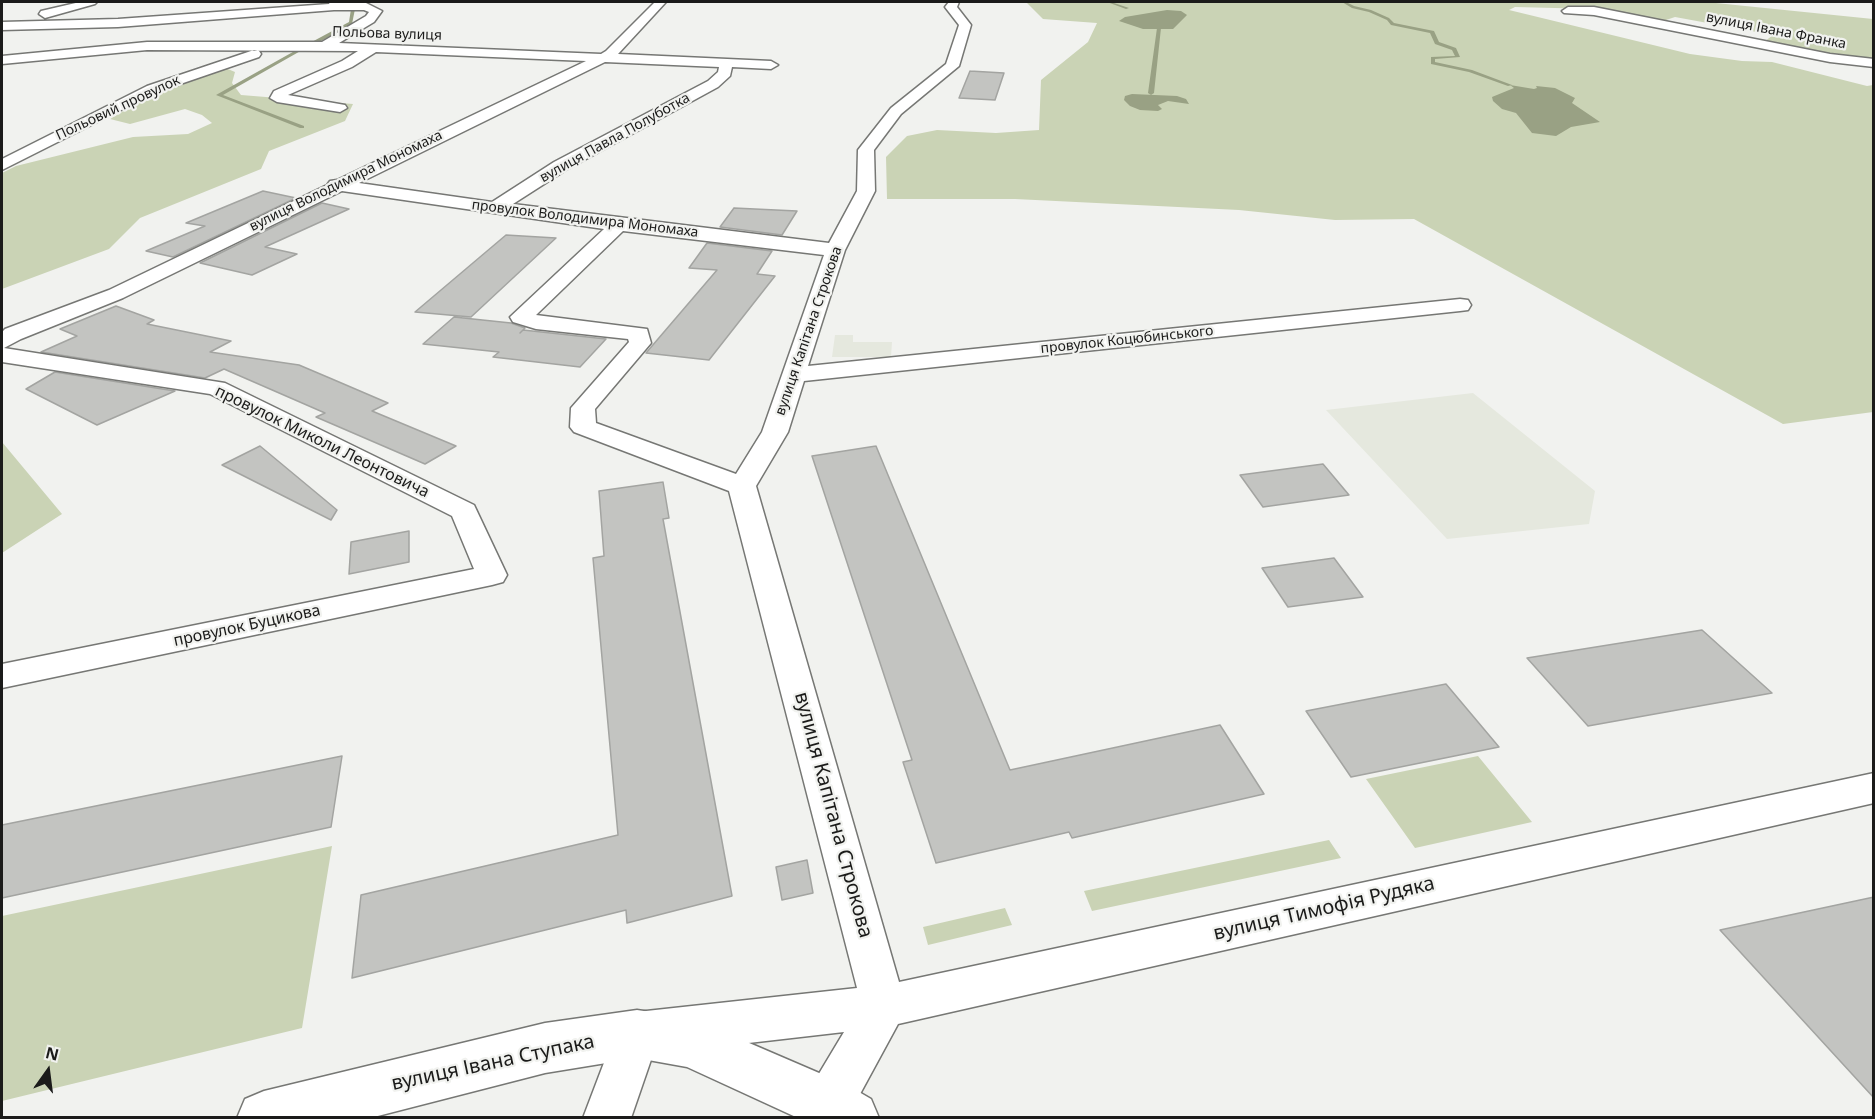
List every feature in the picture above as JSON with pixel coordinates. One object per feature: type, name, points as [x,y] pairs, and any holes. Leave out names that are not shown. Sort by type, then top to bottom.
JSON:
[{"type":"street","points":[[91,2],[2,26],[130,22],[334,4],[366,6],[376,11],[370,19],[325,46]]},
{"type":"street","name":"вулиця Володимира Мономаха","points":[[5,343],[116,294],[336,185],[611,54],[661,2]]},
{"type":"street","name":"вулиця Капітана Строкова","points":[[884,1006],[742,486],[775,432],[834,250],[866,191],[866,150],[896,111],[951,66],[965,25],[951,7],[954,2]]},
{"type":"street","name":"вулиця Івана Франка","points":[[1568,11],[1594,11],[1830,57],[1874,63]]},
{"type":"street","name":"Польова вулиця","points":[[2,60],[147,46],[325,46],[771,64]]},
{"type":"street","name":"Польовий провулок","points":[[2,165],[152,89],[271,47]]},
{"type":"street","points":[[340,108],[277,99],[279,94],[347,64],[373,48]]},
{"type":"street","name":"вулиця Павла Полуботка","points":[[495,208],[560,166],[713,84],[725,73],[726,63]]},
{"type":"street","name":"провулок Володимира Мономаха","points":[[336,185],[619,225],[834,250]]},
{"type":"street","points":[[619,225],[521,317],[537,322],[639,334],[640,343],[584,408],[583,427],[742,486]]},
{"type":"street","name":"провулок Коцюбинського","points":[[794,375],[1460,305]]},
{"type":"street","name":"провулок Миколи Леонтовича","points":[[5,343],[216,388],[464,511],[492,575]]},
{"type":"street","name":"провулок Буцикова","points":[[2,676],[492,575]]},
{"type":"street","name":"вулиця Тимофія Рудяка","points":[[637,1034],[884,1006],[1874,788]]},
{"type":"street","points":[[840,1111],[884,1006]]},
{"type":"street","points":[[607,1118],[637,1034]]},
{"type":"street","name":"вулиця Івана Ступака","points":[[264,1118],[545,1048],[637,1034],[691,1043],[840,1111]]},
{"type":"shaded area","points":[[1026,2],[1706,2],[1873,19],[1873,61],[1764,42],[1773,35],[1675,17],[1660,22],[1595,9],[1515,7],[1509,10],[1690,54],[1742,61],[1772,62],[1867,86],[1873,85],[1873,412],[1783,424],[1414,219],[1335,220],[1239,210],[1015,199],[887,199],[886,157],[907,136],[937,130],[996,133],[1039,130],[1041,80],[1088,42],[1097,23],[1043,19]]},
{"type":"shaded area","points":[[1167,10],[1181,11],[1187,15],[1173,29],[1143,29],[1119,21],[1125,17]]},
{"type":"shaded area","points":[[223,67],[235,72],[232,83],[241,95],[353,104],[345,121],[269,151],[261,169],[140,218],[109,249],[2,289],[2,173],[16,166],[133,137],[188,134],[212,123],[202,115],[185,109],[130,124],[110,119],[155,92]]},
{"type":"shaded area","points":[[1510,85],[1534,89],[1537,88],[1536,86],[1555,88],[1575,98],[1572,103],[1600,122],[1571,127],[1556,136],[1532,133],[1516,113],[1502,109],[1493,101],[1492,97],[1514,88]]},
{"type":"shaded area","points":[[1132,94],[1177,96],[1186,99],[1189,104],[1168,101],[1158,105],[1162,109],[1158,111],[1140,110],[1130,106],[1124,100],[1125,96]]},
{"type":"shaded area","points":[[835,335],[853,335],[853,342],[892,342],[891,357],[832,357]]},
{"type":"shaded area","points":[[1473,393],[1595,491],[1589,524],[1447,539],[1326,410]]},
{"type":"shaded area","points":[[2,442],[62,514],[2,553]]},
{"type":"shaded area","points":[[1478,756],[1532,822],[1415,848],[1366,779]]},
{"type":"shaded area","points":[[1329,840],[1341,858],[1092,911],[1084,891]]},
{"type":"shaded area","points":[[332,846],[302,1028],[2,1101],[2,916]]},
{"type":"shaded area","points":[[1005,908],[1012,925],[928,945],[923,927]]},
{"type":"building","points":[[970,71],[1004,73],[995,100],[959,98]]},
{"type":"building","points":[[263,191],[296,198],[173,257],[146,251],[205,226],[186,223]]},
{"type":"building","points":[[322,203],[349,209],[265,247],[297,254],[252,275],[200,263]]},
{"type":"building","points":[[734,208],[797,211],[782,235],[720,227]]},
{"type":"building","points":[[506,235],[556,238],[471,317],[415,312]]},
{"type":"building","points":[[707,243],[772,251],[757,274],[775,276],[709,360],[646,353],[717,270],[689,268]]},
{"type":"building","points":[[116,306],[154,320],[147,324],[231,341],[210,352],[299,365],[388,403],[372,411],[456,446],[425,464],[316,417],[325,413],[224,369],[205,378],[41,352],[77,336],[60,329]]},
{"type":"building","points":[[454,317],[511,323],[525,328],[523,330],[606,339],[580,367],[493,357],[499,352],[423,344]]},
{"type":"building","points":[[55,372],[175,391],[97,425],[26,389]]},
{"type":"building","points":[[260,446],[337,510],[331,520],[222,465]]},
{"type":"building","points":[[876,446],[1010,770],[1220,725],[1264,794],[1072,838],[1069,832],[936,863],[903,762],[912,760],[812,456]]},
{"type":"building","points":[[1323,464],[1349,495],[1263,507],[1240,475]]},
{"type":"building","points":[[663,482],[669,518],[663,519],[732,896],[627,923],[626,910],[352,978],[361,895],[618,835],[593,558],[604,556],[599,491]]},
{"type":"building","points":[[409,531],[409,562],[349,574],[351,542]]},
{"type":"building","points":[[1334,558],[1363,597],[1288,607],[1262,568]]},
{"type":"building","points":[[1702,630],[1772,693],[1588,726],[1527,658]]},
{"type":"building","points":[[1446,684],[1499,747],[1351,777],[1306,711]]},
{"type":"building","points":[[342,756],[331,827],[2,898],[2,825]]},
{"type":"building","points":[[807,860],[813,893],[782,900],[776,867]]},
{"type":"building","points":[[1874,897],[1874,1098],[1720,930]]},
{"type":"waterway","points":[[1109,2],[1127,8]]},
{"type":"waterway","points":[[1344,2],[1388,19],[1393,24],[1432,32],[1437,43],[1454,49],[1458,57],[1433,58],[1433,63],[1470,71],[1510,85]]},
{"type":"waterway","points":[[310,45],[351,23],[353,9]]},
{"type":"waterway","points":[[1151,93],[1159,28]]},
{"type":"waterway","points":[[302,49],[219,95],[302,127]]},
{"type":"waterway","points":[[1153,118],[1154,112]]}]
